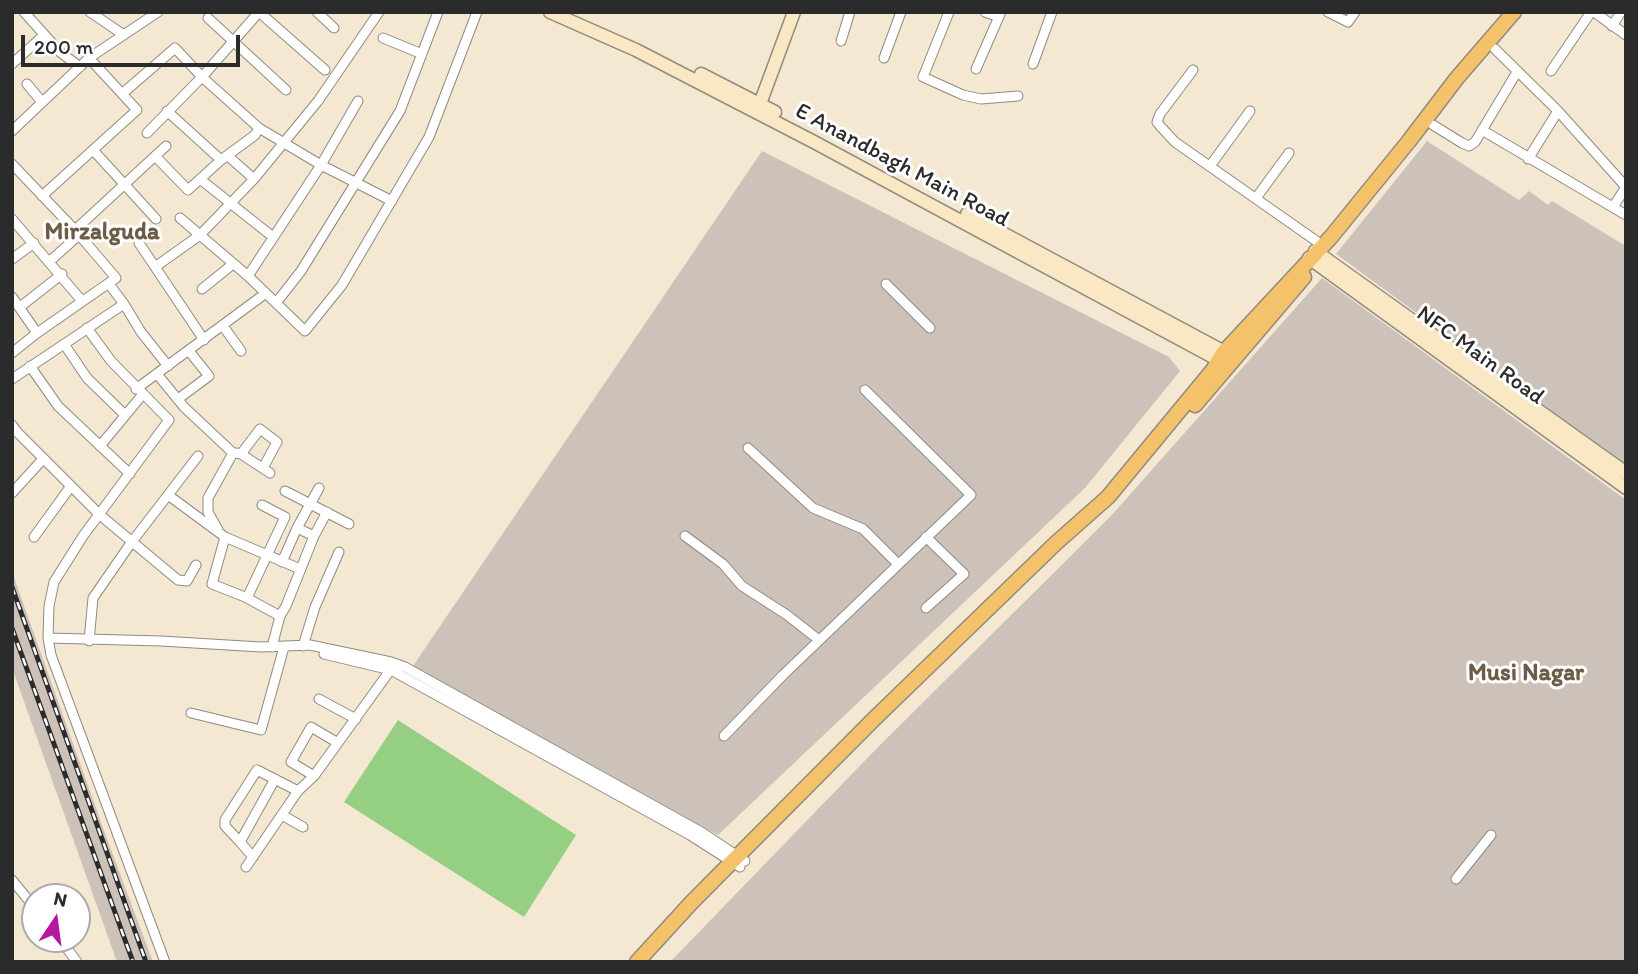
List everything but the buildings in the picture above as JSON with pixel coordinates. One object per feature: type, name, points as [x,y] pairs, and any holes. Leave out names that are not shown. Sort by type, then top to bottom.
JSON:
[{"type":"main road","points":[[1317,255],[1457,78],[1514,12]]},
{"type":"main road","points":[[637,962],[1056,543],[1108,497],[1433,125],[1464,83],[1524,12]]},
{"type":"main road","points":[[648,962],[739,861]]},
{"type":"street","points":[[24,12],[60,52],[80,67]]},
{"type":"street","points":[[90,12],[124,35]]},
{"type":"street","points":[[12,131],[89,58],[158,12]]},
{"type":"street","points":[[147,133],[202,77],[259,12],[325,70]]},
{"type":"street","points":[[317,12],[334,28]]},
{"type":"street","points":[[155,267],[200,235],[254,179],[318,101],[379,12]]},
{"type":"street","points":[[276,303],[301,271],[400,111],[438,12]]},
{"type":"street","points":[[180,218],[306,331],[342,285],[429,137],[477,12]]},
{"type":"street","name":"E Anandbagh Main Road","points":[[550,12],[759,108]]},
{"type":"street","name":"E Anandbagh Main Road","points":[[571,12],[639,43],[1019,253],[1227,359]]},
{"type":"street","points":[[841,41],[850,12]]},
{"type":"street","points":[[884,58],[901,12]]},
{"type":"street","points":[[949,12],[923,77],[981,99],[1018,96]]},
{"type":"street","points":[[976,69],[1000,15],[985,12]]},
{"type":"street","points":[[1033,64],[1052,12]]},
{"type":"street","points":[[1332,13],[1350,22],[1354,12]]},
{"type":"street","points":[[1551,71],[1592,12],[1626,35]]},
{"type":"street","points":[[1612,26],[1621,12]]},
{"type":"street","points":[[759,108],[792,13]]},
{"type":"street","points":[[208,18],[285,90]]},
{"type":"street","points":[[12,64],[44,35]]},
{"type":"street","points":[[383,38],[422,54]]},
{"type":"street","points":[[123,93],[175,48],[202,77],[258,128],[321,165],[392,201]]},
{"type":"street","points":[[1495,49],[1558,111],[1626,187],[1613,207]]},
{"type":"street","points":[[42,196],[136,110],[89,58]]},
{"type":"street","points":[[1193,70],[1157,122],[1175,142],[1256,198],[1317,255]]},
{"type":"street","points":[[1433,125],[1469,146],[1475,142],[1517,72]]},
{"type":"street","points":[[27,84],[42,102]]},
{"type":"street","points":[[247,276],[321,165],[358,101]]},
{"type":"street","points":[[167,111],[254,179]]},
{"type":"street","points":[[1210,166],[1250,111]]},
{"type":"street","points":[[1528,159],[1558,111]]},
{"type":"street","points":[[155,156],[188,190],[255,135],[258,128]]},
{"type":"street","points":[[1482,130],[1626,215]]},
{"type":"street","points":[[50,261],[166,146]]},
{"type":"street","points":[[93,150],[156,219]]},
{"type":"street","points":[[1256,198],[1289,153]]},
{"type":"street","points":[[12,164],[116,278],[37,332],[12,353]]},
{"type":"street","points":[[200,179],[273,237]]},
{"type":"street","points":[[12,219],[62,274],[82,301]]},
{"type":"street","points":[[12,260],[34,243]]},
{"type":"street","points":[[139,243],[204,340]]},
{"type":"street","name":"NFC Main Road","points":[[1317,255],[1626,473]]},
{"type":"street","name":"NFC Main Road","points":[[1317,255],[1626,488]]},
{"type":"street","points":[[202,289],[233,264]]},
{"type":"street","points":[[37,332],[16,305],[62,274]]},
{"type":"street","points":[[109,284],[168,366]]},
{"type":"street","points":[[886,284],[930,328]]},
{"type":"street","points":[[100,446],[140,391],[157,374],[266,293]]},
{"type":"street","points":[[12,379],[124,304]]},
{"type":"street","points":[[223,327],[241,351]]},
{"type":"street","points":[[88,328],[111,361],[169,420],[83,536],[54,582],[49,606],[48,638],[51,655],[165,962]]},
{"type":"street","points":[[64,344],[87,378],[124,415]]},
{"type":"street","points":[[178,399],[209,376],[189,351]]},
{"type":"street","points":[[30,366],[58,406],[130,474]]},
{"type":"street","points":[[157,374],[178,399],[237,453],[266,471],[277,442],[260,429],[237,453],[208,498],[208,512],[221,533],[212,584],[247,598],[280,616]]},
{"type":"street","points":[[724,736],[819,640],[971,495],[865,390]]},
{"type":"street","points":[[14,431],[131,543],[178,580],[187,581],[195,565]]},
{"type":"street","points":[[748,448],[813,508],[863,529],[898,564]]},
{"type":"street","points":[[89,641],[93,598],[131,543],[198,456]]},
{"type":"street","points":[[12,493],[43,459]]},
{"type":"street","points":[[34,537],[71,486]]},
{"type":"street","points":[[282,562],[319,488]]},
{"type":"street","points":[[285,491],[349,524]]},
{"type":"street","points":[[168,495],[221,533],[300,569]]},
{"type":"street","points":[[247,598],[285,517],[262,505]]},
{"type":"street","points":[[272,646],[280,616],[327,512]]},
{"type":"street","points":[[297,528],[314,536]]},
{"type":"street","points":[[685,536],[723,565],[742,586],[819,640]]},
{"type":"street","points":[[926,537],[964,573],[926,608]]},
{"type":"street","points":[[303,646],[339,552]]},
{"type":"street","points":[[48,638],[303,646],[309,650],[393,666],[739,861]]},
{"type":"street","points":[[191,713],[261,730],[284,647]]},
{"type":"street","points":[[246,867],[298,792],[314,776],[393,666]]},
{"type":"street","points":[[319,699],[356,719]]},
{"type":"street","points":[[314,776],[291,762],[311,727],[338,743]]},
{"type":"street","points":[[253,857],[225,826],[225,820],[257,770],[298,792]]},
{"type":"street","points":[[240,842],[275,779]]},
{"type":"street","points":[[282,815],[303,827]]},
{"type":"street","points":[[1456,879],[1491,835]]},
{"type":"shaded area","points":[[1427,141],[1519,200],[1529,191],[1548,205],[1552,201],[1624,245],[1626,243],[1626,466],[1336,254]]},
{"type":"shaded area","points":[[762,151],[1169,357],[1180,371],[1085,488],[718,835],[413,666]]},
{"type":"shaded area","points":[[1322,278],[1626,500],[1626,962],[670,962],[879,746],[1110,517]]},
{"type":"shaded area","points":[[12,572],[153,962],[117,962],[12,668]]},
{"type":"green space","points":[[398,720],[576,835],[524,917],[344,802]]},
{"type":"railway","points":[[12,587],[146,962]]},
{"type":"railway","points":[[12,628],[133,962]]},
{"type":"district","name":"Mirzalguda","points":[[102,233]]},
{"type":"district","name":"Musi Nagar","points":[[1526,674]]}]
